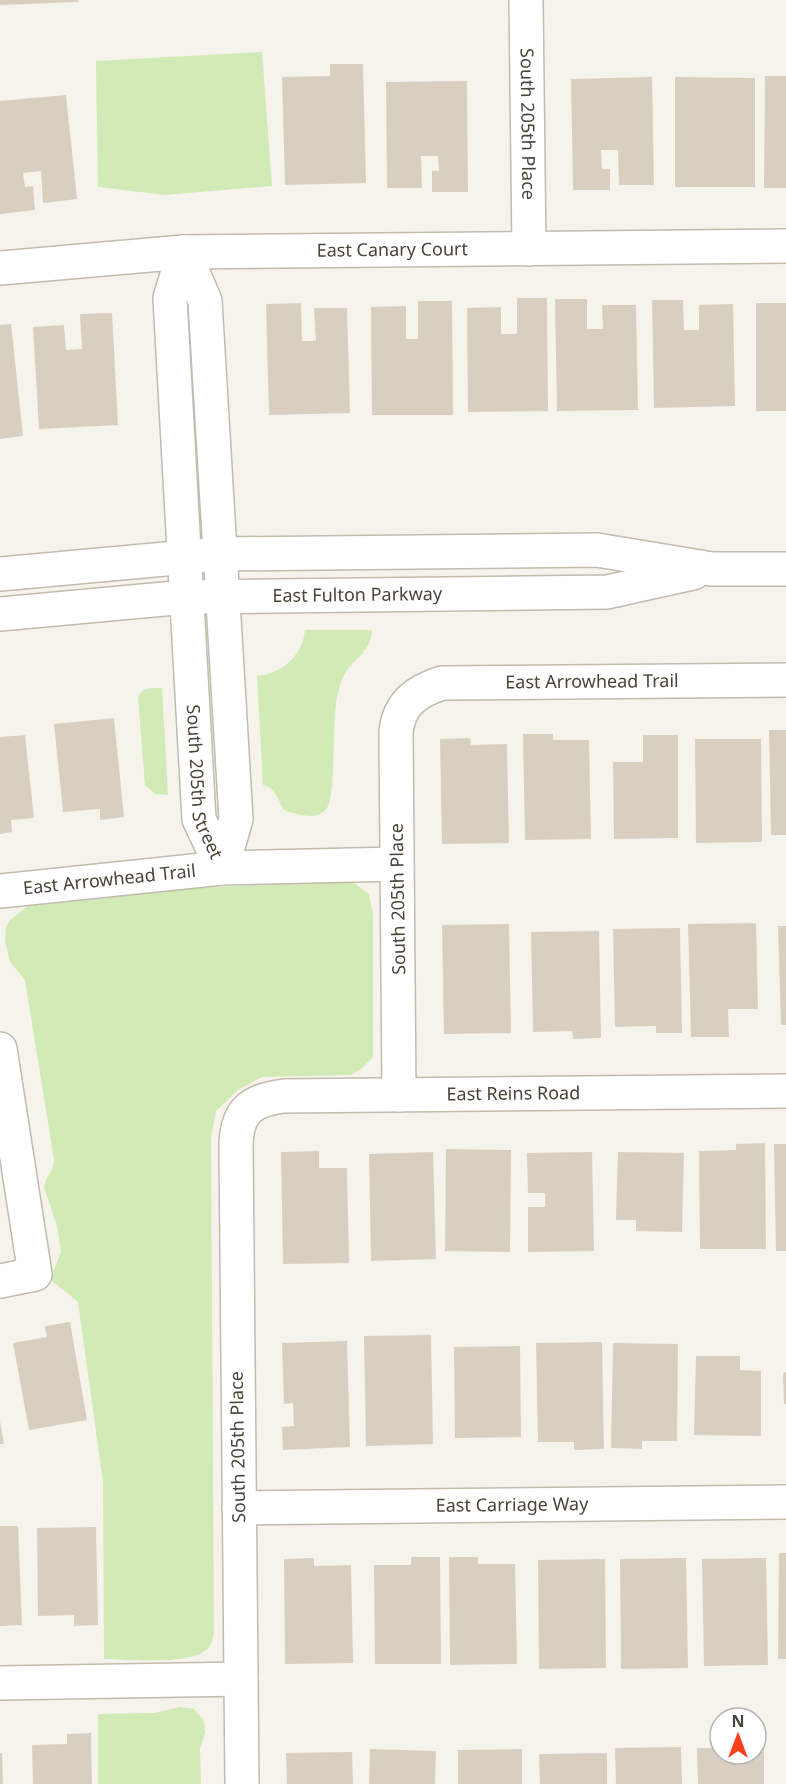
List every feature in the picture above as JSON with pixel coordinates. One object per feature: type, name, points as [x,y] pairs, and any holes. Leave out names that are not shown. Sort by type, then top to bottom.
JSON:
[{"type":"street","name":"South 205th Place","points":[[526,0],[529,249]]},
{"type":"street","name":"East Canary Court","points":[[0,268],[184,252],[786,246]]},
{"type":"street","name":"South 205th Street","points":[[184,252],[205,301],[236,819],[222,868]]},
{"type":"street","name":"South 205th Street","points":[[184,252],[170,298],[199,819],[222,868]]},
{"type":"street","name":"East Fulton Parkway","points":[[0,574],[220,554],[597,550],[712,569],[786,568]]},
{"type":"street","name":"East Fulton Parkway","points":[[0,614],[186,597],[607,592],[712,569]]},
{"type":"street","name":"East Arrowhead Trail","points":[[406,705],[423,689],[442,683],[786,680]]},
{"type":"street","name":"South 205th Place","points":[[399,1095],[396,732],[397,724],[406,705]]},
{"type":"street","name":"East Arrowhead Trail","points":[[0,891],[222,868],[397,864]]},
{"type":"street","points":[[0,1049],[36,1274],[0,1281]]},
{"type":"street","name":"East Reins Road","points":[[245,1112],[262,1099],[284,1096],[786,1091]]},
{"type":"street","name":"South 205th Place","points":[[242,1784],[236,1131],[245,1112]]},
{"type":"street","name":"East Carriage Way","points":[[239,1508],[786,1502]]},
{"type":"street","points":[[0,1683],[241,1679]]},
{"type":"green space","points":[[262,52],[272,186],[165,195],[98,187],[96,61]]},
{"type":"green space","points":[[305,630],[372,630],[369,644],[348,669],[341,684],[337,698],[330,801],[323,812],[312,816],[284,810],[273,791],[263,785],[257,676],[275,671],[290,662],[300,647]]},
{"type":"green space","points":[[162,688],[168,795],[155,794],[145,785],[138,697],[142,691]]},
{"type":"green space","points":[[354,883],[369,894],[373,915],[373,1057],[351,1075],[262,1077],[238,1090],[216,1111],[211,1138],[214,1633],[210,1646],[202,1653],[191,1657],[161,1660],[104,1659],[103,1482],[78,1302],[50,1279],[61,1252],[57,1226],[44,1187],[54,1160],[25,980],[10,962],[5,940],[6,927],[9,921],[28,906],[177,889]]},
{"type":"green space","points":[[180,1707],[194,1709],[204,1721],[205,1733],[200,1749],[201,1784],[98,1784],[98,1714],[154,1713]]},
{"type":"building","points":[[0,0],[78,0],[78,2],[0,5]]},
{"type":"building","points":[[330,64],[363,64],[366,183],[285,185],[282,77],[330,76]]},
{"type":"building","points":[[765,76],[786,76],[786,188],[764,188]]},
{"type":"building","points":[[652,77],[654,185],[619,185],[618,150],[601,150],[602,169],[610,169],[610,190],[573,190],[571,79]]},
{"type":"building","points":[[675,77],[755,78],[755,187],[675,187]]},
{"type":"building","points":[[467,81],[468,192],[432,192],[432,171],[439,171],[438,156],[421,156],[422,188],[387,188],[386,82]]},
{"type":"building","points":[[66,95],[77,199],[43,203],[41,171],[23,173],[25,187],[33,186],[35,210],[0,214],[0,101]]},
{"type":"building","points":[[517,298],[547,298],[548,411],[468,412],[467,308],[501,307],[501,334],[517,334]]},
{"type":"building","points":[[555,299],[587,299],[587,329],[603,329],[602,305],[636,305],[638,410],[557,411]]},
{"type":"building","points":[[652,300],[683,300],[684,330],[699,330],[699,305],[733,304],[735,406],[654,408]]},
{"type":"building","points":[[418,301],[452,301],[453,415],[372,415],[371,307],[406,306],[406,339],[418,339]]},
{"type":"building","points":[[301,303],[302,341],[316,341],[314,308],[347,308],[350,413],[269,415],[266,304]]},
{"type":"building","points":[[756,303],[786,303],[786,411],[756,411]]},
{"type":"building","points":[[112,313],[118,425],[39,429],[33,327],[64,325],[66,350],[82,349],[80,314]]},
{"type":"building","points":[[11,324],[23,436],[0,439],[0,325]]},
{"type":"building","points":[[114,718],[124,817],[100,820],[100,809],[63,812],[54,724]]},
{"type":"building","points":[[769,730],[786,730],[786,835],[771,835]]},
{"type":"building","points":[[523,734],[553,734],[553,740],[589,740],[591,839],[525,840]]},
{"type":"building","points":[[25,735],[34,818],[11,820],[12,832],[0,834],[0,737]]},
{"type":"building","points":[[643,735],[678,735],[678,838],[614,839],[613,762],[643,762]]},
{"type":"building","points":[[470,738],[471,745],[507,744],[509,843],[442,844],[440,739]]},
{"type":"building","points":[[695,739],[761,739],[762,842],[696,843]]},
{"type":"building","points":[[756,923],[758,1009],[728,1009],[729,1037],[691,1037],[688,924]]},
{"type":"building","points":[[509,924],[511,1033],[444,1034],[442,925]]},
{"type":"building","points":[[778,926],[786,926],[786,1025],[781,1025]]},
{"type":"building","points":[[680,928],[682,1033],[656,1033],[656,1026],[615,1027],[613,929]]},
{"type":"building","points":[[599,931],[601,1038],[573,1039],[572,1031],[533,1032],[531,932]]},
{"type":"building","points":[[765,1143],[766,1249],[700,1249],[699,1151],[736,1150],[736,1144]]},
{"type":"building","points":[[774,1144],[786,1144],[786,1251],[776,1251]]},
{"type":"building","points":[[446,1149],[511,1150],[510,1252],[445,1251]]},
{"type":"building","points":[[319,1151],[319,1168],[347,1168],[349,1263],[283,1264],[281,1152]]},
{"type":"building","points":[[433,1152],[436,1259],[371,1261],[369,1154]]},
{"type":"building","points":[[592,1152],[594,1251],[528,1252],[528,1207],[545,1207],[545,1193],[528,1193],[527,1153]]},
{"type":"building","points":[[618,1152],[684,1153],[682,1232],[636,1231],[636,1220],[616,1220]]},
{"type":"building","points":[[70,1322],[87,1420],[29,1430],[13,1343],[47,1337],[45,1326]]},
{"type":"building","points":[[431,1335],[433,1444],[366,1446],[364,1336]]},
{"type":"building","points":[[347,1341],[350,1447],[283,1450],[282,1427],[294,1426],[293,1403],[284,1404],[282,1343]]},
{"type":"building","points":[[602,1342],[604,1449],[574,1450],[574,1442],[538,1442],[536,1343]]},
{"type":"building","points":[[613,1343],[678,1344],[677,1441],[642,1441],[642,1449],[611,1448]]},
{"type":"building","points":[[520,1346],[521,1437],[455,1438],[454,1347]]},
{"type":"building","points":[[696,1356],[740,1356],[740,1370],[761,1371],[761,1436],[694,1435]]},
{"type":"building","points":[[786,1372],[786,1404],[784,1404],[783,1373]]},
{"type":"building","points":[[0,1421],[4,1444],[0,1444]]},
{"type":"building","points":[[0,1526],[18,1526],[22,1625],[0,1626]]},
{"type":"building","points":[[96,1527],[98,1625],[74,1626],[74,1615],[38,1616],[37,1528]]},
{"type":"building","points":[[779,1553],[786,1553],[786,1659],[778,1659]]},
{"type":"building","points":[[411,1557],[440,1557],[441,1664],[375,1664],[374,1565],[411,1565]]},
{"type":"building","points":[[449,1557],[478,1557],[478,1564],[515,1564],[517,1664],[450,1665]]},
{"type":"building","points":[[314,1558],[314,1566],[351,1565],[353,1663],[285,1664],[284,1559]]},
{"type":"building","points":[[686,1558],[688,1668],[621,1669],[620,1559]]},
{"type":"building","points":[[766,1558],[768,1665],[704,1666],[702,1559]]},
{"type":"building","points":[[605,1559],[606,1668],[539,1669],[538,1560]]},
{"type":"building","points":[[91,1733],[92,1784],[33,1784],[32,1745],[67,1744],[67,1734]]},
{"type":"building","points":[[681,1747],[682,1784],[616,1784],[615,1748]]},
{"type":"building","points":[[697,1748],[708,1748],[708,1766],[764,1766],[764,1784],[698,1784]]},
{"type":"building","points":[[370,1749],[436,1751],[435,1784],[369,1784]]},
{"type":"building","points":[[522,1749],[522,1784],[458,1784],[458,1750]]},
{"type":"building","points":[[352,1752],[353,1784],[287,1784],[286,1753]]},
{"type":"building","points":[[0,1753],[2,1753],[3,1784],[0,1784]]},
{"type":"building","points":[[607,1753],[607,1784],[540,1784],[539,1754]]}]
